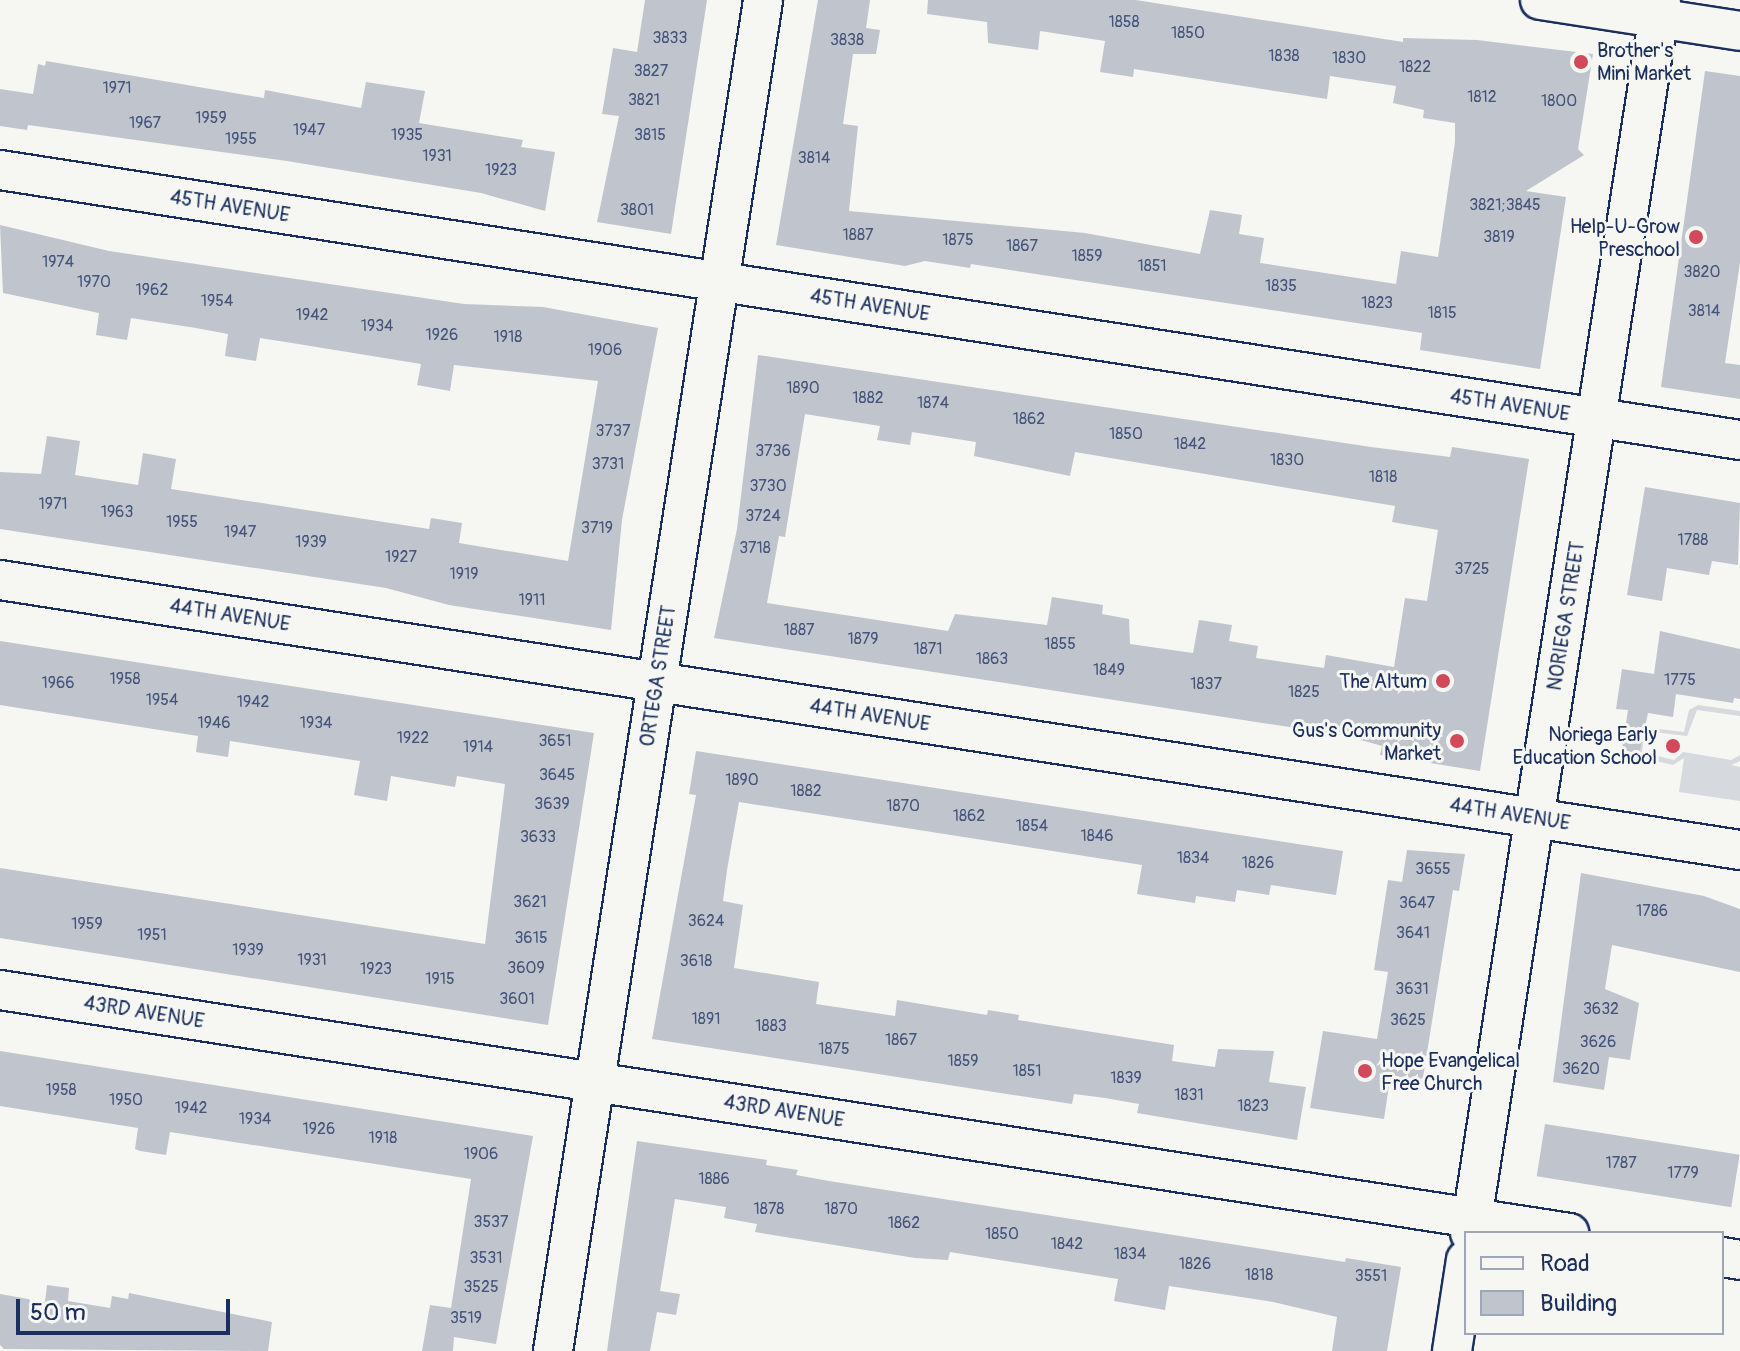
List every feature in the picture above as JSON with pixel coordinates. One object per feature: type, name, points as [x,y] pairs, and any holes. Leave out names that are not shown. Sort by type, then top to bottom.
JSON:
[{"type":"street","name":"ORTEGA STREET","points":[[553,1351],[763,0]]},
{"type":"street","points":[[1540,0],[1660,9],[1740,31]]},
{"type":"street","name":"NORIEGA STREET","points":[[1471,1226],[1660,9]]},
{"type":"street","name":"45TH AVENUE","points":[[0,170],[1740,440]]},
{"type":"street","name":"44TH AVENUE","points":[[0,580],[1740,850]]},
{"type":"street","name":"43RD AVENUE","points":[[0,990],[595,1082],[1471,1226],[1541,1231]]},
{"type":"street","points":[[1452,1351],[1464,1273]]},
{"type":"shaded area","points":[[1698,705],[1740,711],[1740,716],[1697,710],[1687,736],[1645,731],[1642,752],[1674,760],[1683,752],[1731,760],[1740,755],[1740,761],[1731,765],[1740,767],[1740,801],[1679,792],[1684,758],[1673,765],[1639,757],[1642,727],[1684,732],[1689,710]]},
{"type":"building","points":[[645,0],[707,0],[671,234],[597,222],[619,116],[602,114],[613,48],[637,52]]},
{"type":"building","points":[[818,0],[870,0],[866,28],[880,30],[876,54],[853,54],[843,124],[858,126],[849,211],[1085,233],[1200,254],[1210,210],[1242,215],[1239,234],[1264,238],[1260,263],[1396,284],[1401,251],[1438,257],[1455,123],[1423,118],[1424,110],[1393,103],[1396,86],[1330,76],[1327,99],[1134,69],[1133,77],[1100,72],[1105,41],[1040,31],[1038,50],[988,43],[987,22],[927,14],[928,0],[1136,0],[1403,42],[1403,38],[1477,40],[1593,54],[1578,149],[1584,155],[1526,191],[1566,197],[1540,369],[1420,350],[1422,333],[971,264],[970,268],[925,261],[905,266],[776,245]]},
{"type":"building","points":[[46,61],[264,98],[265,90],[361,108],[366,82],[425,91],[419,123],[523,140],[521,147],[555,152],[545,211],[481,193],[287,161],[28,125],[27,130],[0,126],[0,89],[33,94],[38,64],[45,66]]},
{"type":"building","points":[[1705,71],[1740,76],[1740,263],[1725,363],[1740,365],[1740,399],[1661,387]]},
{"type":"building","points":[[0,225],[109,251],[464,304],[543,307],[658,328],[622,520],[611,630],[449,605],[386,588],[0,529],[0,472],[41,474],[47,436],[80,441],[75,475],[138,485],[143,453],[176,459],[171,489],[429,529],[431,518],[462,523],[459,543],[568,561],[598,381],[454,365],[450,391],[417,385],[421,364],[292,343],[260,338],[256,361],[225,356],[228,334],[196,328],[131,318],[127,340],[96,335],[99,313],[3,293]]},
{"type":"building","points":[[758,355],[1371,447],[1450,457],[1452,447],[1529,459],[1480,771],[1380,755],[1382,746],[1347,736],[714,638],[737,529]],"holes":[[[805,414],[880,426],[877,440],[910,445],[912,432],[976,442],[974,456],[1070,476],[1075,452],[1395,506],[1392,522],[1438,530],[1427,601],[1405,598],[1394,667],[1326,655],[1324,668],[1256,658],[1258,646],[1229,641],[1232,625],[1199,620],[1193,653],[1130,644],[1129,619],[1102,614],[1103,605],[1052,597],[1047,625],[955,614],[948,631],[767,603],[779,536],[785,537]]]},
{"type":"building","points":[[1645,487],[1740,503],[1738,565],[1712,561],[1709,575],[1667,568],[1662,601],[1627,595]]},
{"type":"building","points":[[1660,631],[1740,649],[1740,699],[1734,698],[1733,703],[1676,694],[1673,717],[1648,713],[1638,760],[1621,757],[1628,710],[1616,709],[1622,669],[1654,674]]},
{"type":"building","points":[[0,641],[594,733],[548,1025],[0,938],[0,868],[485,944],[505,784],[457,776],[455,787],[391,776],[387,801],[354,795],[360,761],[230,741],[228,757],[202,753],[196,752],[198,736],[0,705]]},
{"type":"building","points":[[696,751],[1343,851],[1336,895],[1271,885],[1269,895],[1237,890],[1235,902],[1196,896],[1195,903],[1137,894],[1142,865],[739,802],[727,870],[723,901],[743,905],[734,968],[819,982],[816,1004],[895,1016],[897,1000],[987,1015],[988,1010],[1019,1015],[1018,1020],[1174,1045],[1172,1061],[1215,1067],[1218,1049],[1274,1051],[1269,1082],[1306,1087],[1297,1140],[1137,1113],[1139,1104],[1105,1098],[1074,1094],[1072,1104],[652,1039],[696,795],[689,794]]},
{"type":"building","points":[[1407,850],[1465,854],[1459,891],[1453,890],[1422,1084],[1390,1079],[1384,1119],[1310,1108],[1323,1031],[1377,1039],[1388,972],[1374,970],[1388,880],[1402,882]]},
{"type":"building","points":[[1581,873],[1704,896],[1740,909],[1740,972],[1612,945],[1605,989],[1639,1003],[1630,1060],[1609,1057],[1604,1090],[1553,1082]]},
{"type":"building","points":[[0,1051],[533,1136],[496,1344],[454,1337],[453,1351],[422,1351],[430,1305],[451,1308],[471,1179],[170,1132],[166,1155],[140,1151],[135,1149],[138,1128],[0,1106]]},
{"type":"building","points":[[1545,1124],[1740,1155],[1731,1207],[1537,1176]]},
{"type":"building","points":[[637,1141],[767,1160],[766,1165],[798,1170],[796,1175],[829,1181],[1345,1262],[1346,1258],[1401,1267],[1387,1351],[1332,1351],[1337,1317],[1273,1302],[1169,1286],[1165,1310],[1114,1301],[1118,1279],[950,1252],[948,1260],[915,1258],[755,1232],[757,1224],[724,1218],[726,1207],[675,1199],[660,1291],[680,1294],[676,1315],[657,1312],[650,1351],[607,1351]]},
{"type":"building","points":[[47,1285],[69,1288],[68,1301],[110,1308],[112,1296],[128,1299],[129,1293],[272,1322],[268,1351],[4,1349],[0,1345],[0,1294],[45,1302]]},
{"type":"place","name":"Brother's Mini Market","points":[[1581,62]]},
{"type":"place","name":"Help-U-Grow Preschool","points":[[1696,237]]},
{"type":"place","name":"The Altum","points":[[1443,681]]},
{"type":"place","name":"Gus's Community Market","points":[[1457,741]]},
{"type":"place","name":"Noriega Early Education School","points":[[1673,746]]},
{"type":"place","name":"Hope Evangelical Free Church","points":[[1365,1071]]}]
